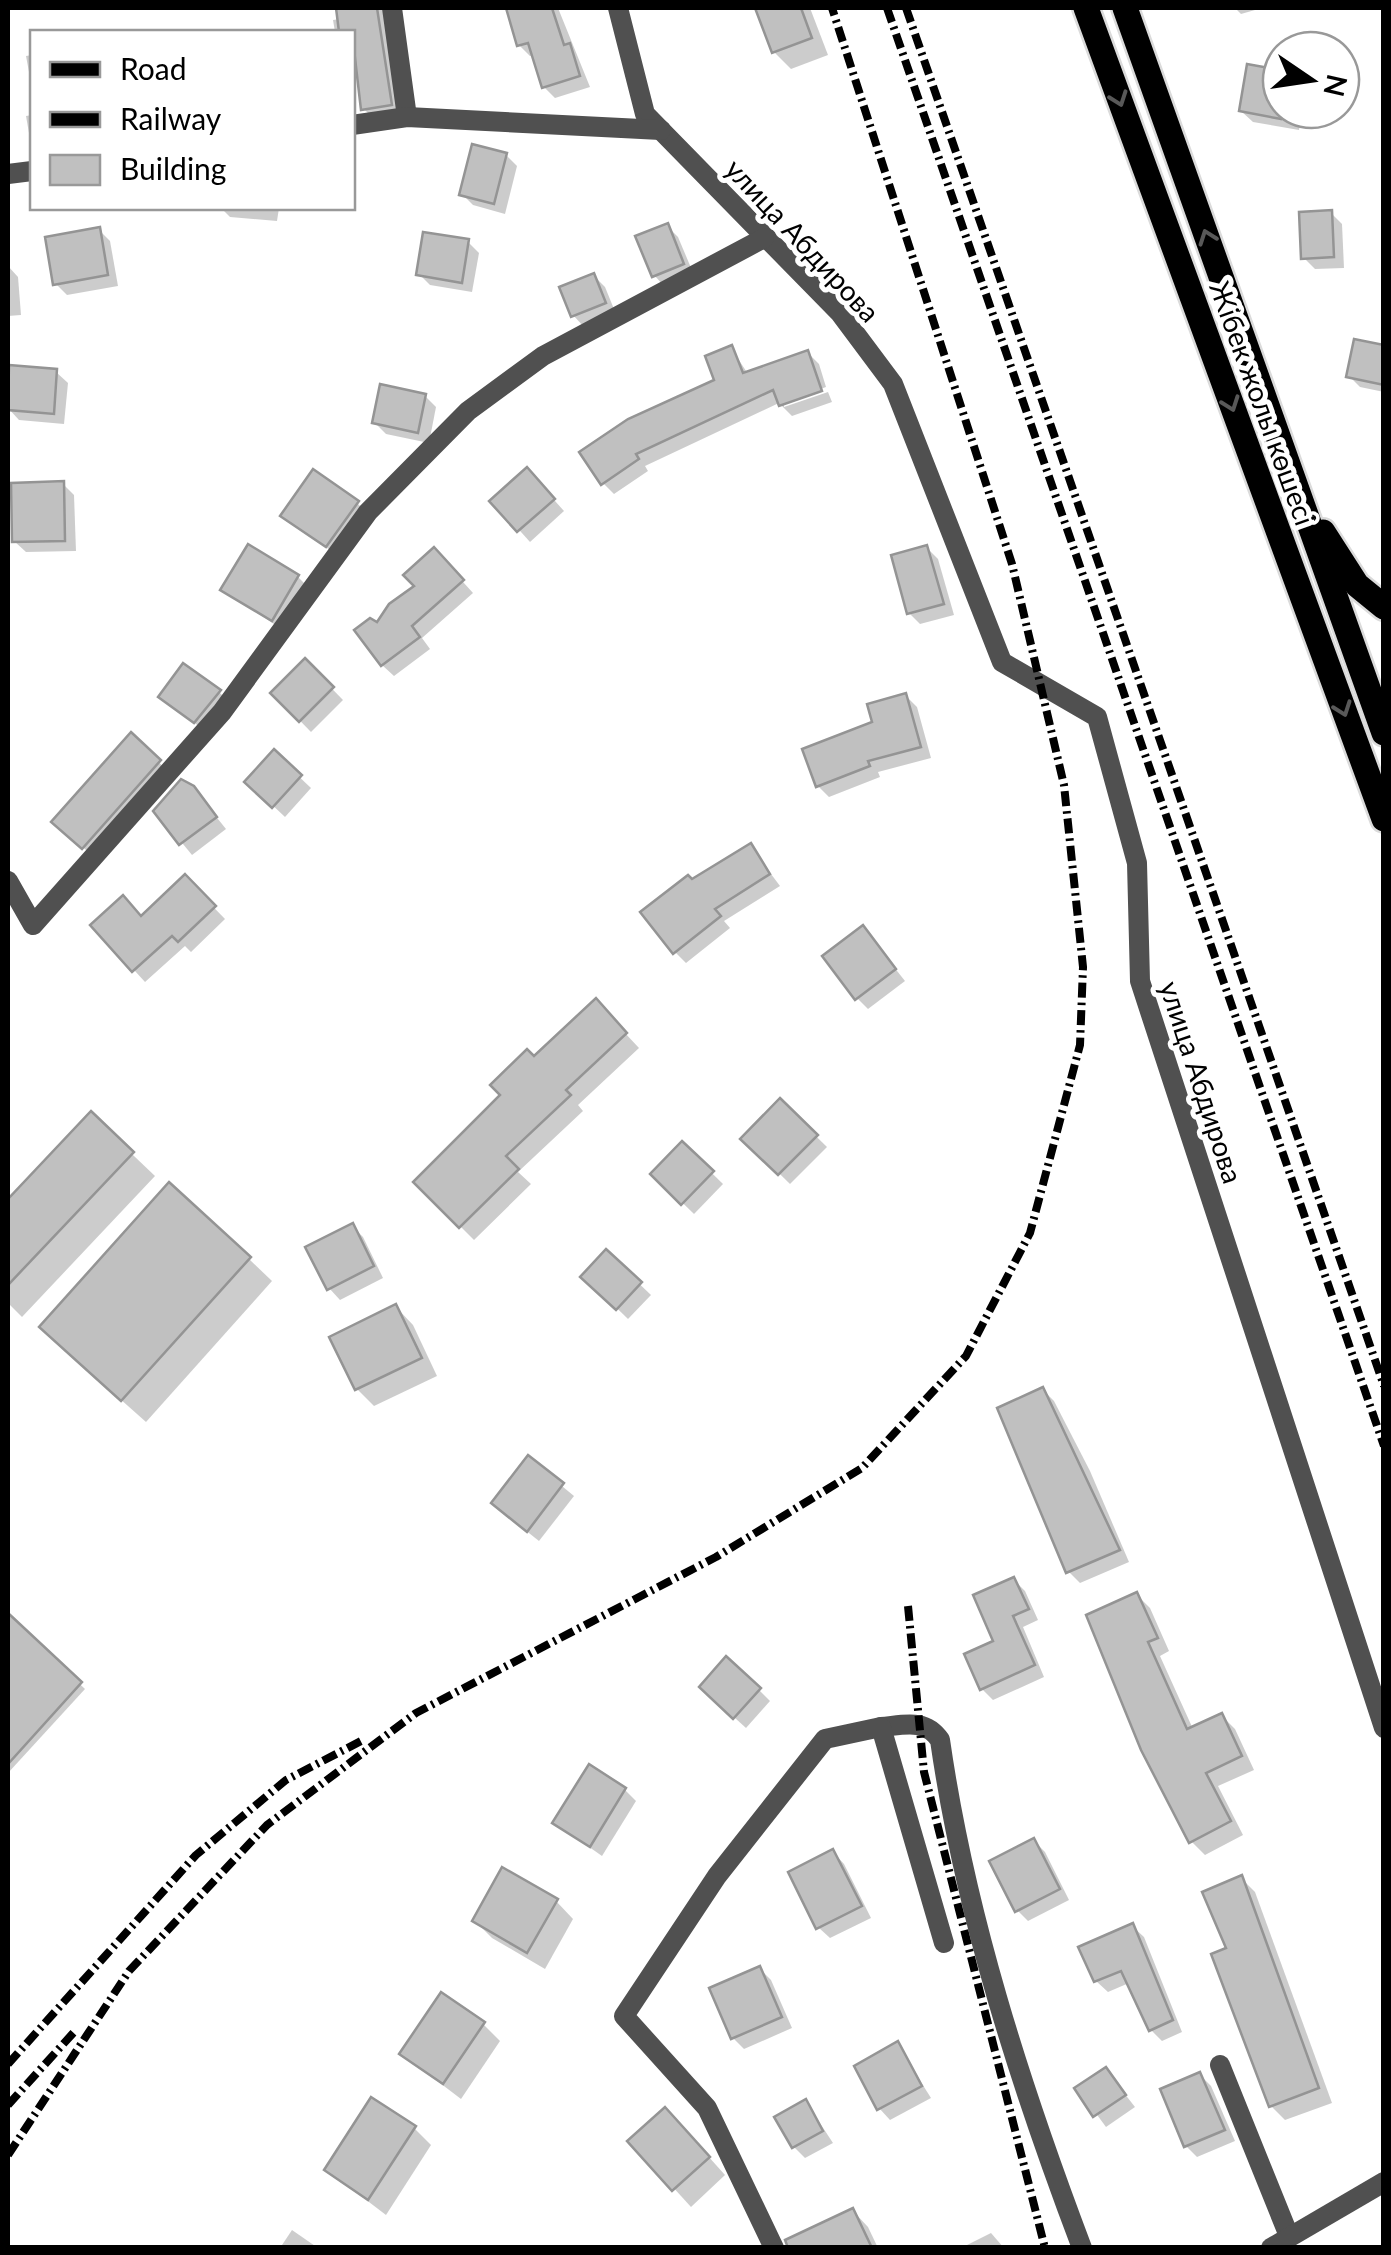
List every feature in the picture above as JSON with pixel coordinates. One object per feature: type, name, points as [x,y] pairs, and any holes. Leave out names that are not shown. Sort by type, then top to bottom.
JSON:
[{"type":"main road","name":"Жібек жолы көшесі","points":[[1086,8],[1383,814]]},
{"type":"main road","name":"Жібек жолы көшесі","points":[[1125,8],[1299,494]]},
{"type":"main road","points":[[1299,494],[1356,585],[1384,607]]},
{"type":"main road","points":[[1299,494],[1384,733]]},
{"type":"street","points":[[392,8],[406,117]]},
{"type":"street","name":"улица Абдирова","points":[[618,8],[645,114],[840,313],[893,384],[1002,662],[1098,718],[1137,862],[1140,981],[1384,1728]]},
{"type":"street","points":[[355,125],[406,117],[661,130]]},
{"type":"street","points":[[8,881],[33,925],[222,712],[368,512],[468,411],[543,356],[764,238]]},
{"type":"street","points":[[774,2248],[707,2108],[624,2016],[717,1876],[825,1739],[881,1727],[919,1724],[932,1728],[940,1740],[990,1976],[1033,2118],[1082,2248]]},
{"type":"street","points":[[881,1727],[944,1943]]},
{"type":"street","points":[[1220,2065],[1280,2242],[1384,2182]]},
{"type":"building","points":[[336,8],[377,8],[392,105],[361,110],[355,30],[339,30]]},
{"type":"building","points":[[506,8],[552,8],[564,45],[570,43],[580,76],[542,88],[528,43],[517,46]]},
{"type":"building","points":[[755,8],[801,8],[812,38],[772,53]]},
{"type":"building","points":[[1247,64],[1261,66],[1261,115],[1239,111]]},
{"type":"building","points":[[472,144],[507,153],[494,204],[459,195]]},
{"type":"building","points":[[1332,210],[1334,257],[1301,259],[1299,212]]},
{"type":"building","points":[[668,223],[684,264],[652,277],[635,236]]},
{"type":"building","points":[[100,227],[108,275],[53,285],[45,237]]},
{"type":"building","points":[[423,232],[469,239],[462,283],[416,275]]},
{"type":"building","points":[[594,273],[606,303],[571,317],[559,287]]},
{"type":"building","points":[[1354,339],[1384,345],[1384,385],[1346,377]]},
{"type":"building","points":[[732,345],[743,373],[808,350],[822,391],[779,406],[773,390],[636,454],[639,459],[601,485],[579,452],[628,419],[714,380],[705,356]]},
{"type":"building","points":[[9,365],[57,369],[54,414],[8,410]]},
{"type":"building","points":[[380,384],[426,394],[418,433],[372,423]]},
{"type":"building","points":[[527,467],[555,499],[517,532],[489,501]]},
{"type":"building","points":[[313,469],[359,501],[326,547],[280,516]]},
{"type":"building","points":[[64,481],[65,541],[12,542],[11,483]]},
{"type":"building","points":[[248,544],[299,575],[272,621],[220,590]]},
{"type":"building","points":[[927,545],[944,604],[907,614],[891,555]]},
{"type":"building","points":[[434,547],[464,580],[412,626],[420,637],[381,666],[354,630],[370,618],[377,622],[389,604],[414,586],[403,575]]},
{"type":"building","points":[[305,658],[334,687],[299,722],[270,693]]},
{"type":"building","points":[[183,663],[221,690],[194,723],[158,697]]},
{"type":"building","points":[[906,693],[921,747],[868,761],[870,766],[816,787],[802,749],[872,722],[867,704]]},
{"type":"building","points":[[131,732],[161,760],[82,849],[51,822]]},
{"type":"building","points":[[274,749],[302,775],[272,808],[244,782]]},
{"type":"building","points":[[181,779],[194,786],[217,817],[179,845],[153,811]]},
{"type":"building","points":[[751,843],[770,874],[715,909],[721,916],[673,954],[640,912],[688,875],[692,879]]},
{"type":"building","points":[[185,874],[216,906],[178,942],[172,936],[132,972],[90,925],[123,895],[141,916]]},
{"type":"building","points":[[863,925],[896,969],[855,1000],[822,956]]},
{"type":"building","points":[[596,998],[627,1033],[566,1090],[571,1095],[506,1156],[519,1169],[459,1228],[413,1182],[500,1095],[490,1085],[527,1049],[534,1056]]},
{"type":"building","points":[[780,1098],[818,1135],[778,1175],[740,1139]]},
{"type":"building","points":[[91,1111],[134,1152],[8,1285],[8,1199]]},
{"type":"building","points":[[682,1141],[714,1171],[681,1205],[650,1174]]},
{"type":"building","points":[[169,1182],[251,1257],[121,1401],[39,1327]]},
{"type":"building","points":[[353,1223],[374,1266],[327,1290],[305,1247]]},
{"type":"building","points":[[606,1249],[642,1282],[616,1310],[580,1277]]},
{"type":"building","points":[[396,1304],[422,1358],[355,1390],[329,1337]]},
{"type":"building","points":[[1043,1387],[1120,1550],[1066,1573],[997,1408]]},
{"type":"building","points":[[528,1455],[564,1483],[527,1532],[491,1503]]},
{"type":"building","points":[[1014,1577],[1029,1609],[1013,1616],[1035,1665],[980,1690],[964,1654],[993,1641],[973,1595]]},
{"type":"building","points":[[1137,1592],[1158,1638],[1148,1642],[1187,1729],[1222,1713],[1242,1756],[1206,1773],[1231,1821],[1189,1843],[1141,1750],[1086,1615]]},
{"type":"building","points":[[8,1613],[82,1682],[8,1764]]},
{"type":"building","points":[[726,1656],[761,1688],[733,1719],[699,1687]]},
{"type":"building","points":[[589,1764],[626,1788],[590,1847],[552,1823]]},
{"type":"building","points":[[1034,1838],[1060,1889],[1015,1912],[989,1861]]},
{"type":"building","points":[[833,1849],[862,1906],[816,1929],[788,1872]]},
{"type":"building","points":[[502,1867],[558,1899],[527,1953],[472,1921]]},
{"type":"building","points":[[1242,1875],[1319,2088],[1269,2107],[1211,1954],[1226,1948],[1202,1892]]},
{"type":"building","points":[[1133,1923],[1173,2020],[1149,2031],[1121,1971],[1094,1982],[1078,1947]]},
{"type":"building","points":[[760,1966],[782,2017],[731,2039],[709,1988]]},
{"type":"building","points":[[441,1992],[485,2022],[443,2084],[399,2054]]},
{"type":"building","points":[[898,2041],[922,2086],[877,2110],[854,2066]]},
{"type":"building","points":[[1106,2067],[1126,2095],[1093,2117],[1074,2088]]},
{"type":"building","points":[[1200,2072],[1225,2130],[1184,2147],[1160,2089]]},
{"type":"building","points":[[371,2097],[416,2126],[368,2200],[324,2170]]},
{"type":"building","points":[[806,2099],[823,2131],[792,2148],[774,2117]]},
{"type":"building","points":[[665,2107],[710,2157],[672,2191],[627,2141]]},
{"type":"building","points":[[853,2208],[872,2248],[788,2248],[785,2240]]},
{"type":"railway","points":[[8,2155],[129,1971],[267,1825],[416,1713],[716,1557],[862,1468],[966,1356],[1030,1233],[1080,1045],[1083,967],[1064,785],[1012,564],[832,8]]},
{"type":"railway","points":[[887,8],[1384,1446]]},
{"type":"railway","points":[[906,8],[1384,1386]]},
{"type":"railway","points":[[908,1606],[924,1772],[1045,2248]]},
{"type":"railway","points":[[8,2064],[196,1855],[286,1780],[363,1740]]},
{"type":"railway","points":[[8,2105],[75,2031]]}]
